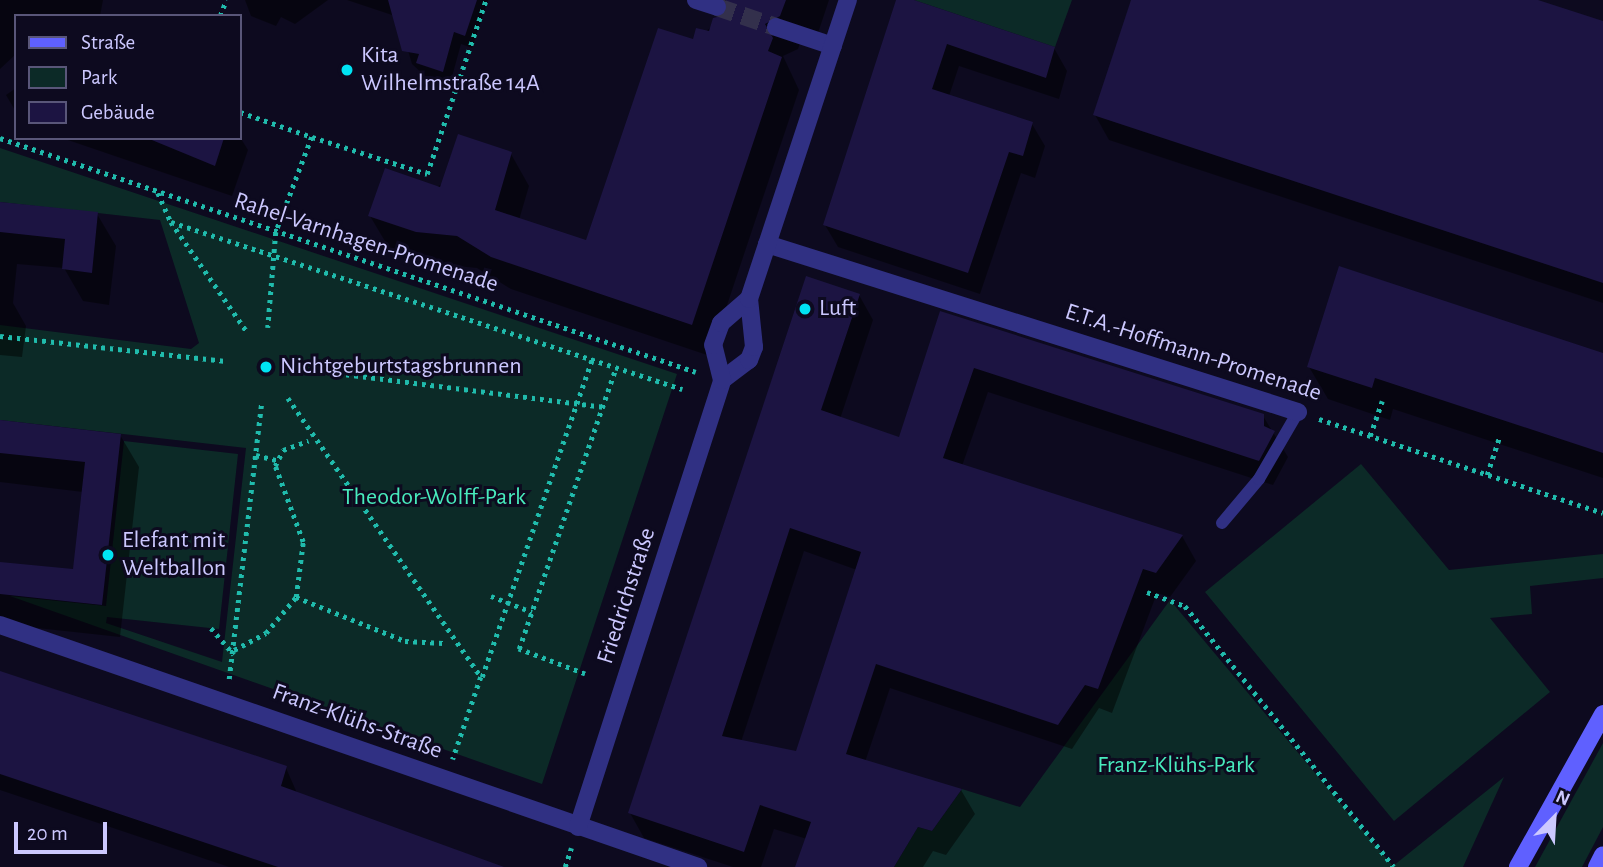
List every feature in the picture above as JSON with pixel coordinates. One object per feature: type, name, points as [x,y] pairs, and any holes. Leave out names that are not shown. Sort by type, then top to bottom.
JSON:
[{"type":"main road","points":[[1518,867],[1603,714]]},
{"type":"main road","points":[[1597,867],[1603,855]]},
{"type":"street","points":[[696,0],[717,7]]},
{"type":"street","points":[[749,299],[720,323],[713,345],[722,380],[749,360],[754,347],[749,299],[848,0]]},
{"type":"street","points":[[776,27],[833,46]]},
{"type":"street","name":"E.T.A.-Hoffmann-Promenade","points":[[767,244],[1298,412]]},
{"type":"street","name":"Friedrichstraße","points":[[578,827],[722,380]]},
{"type":"street","name":"Franz-Klühs-Straße","points":[[0,625],[223,700],[698,867]]},
{"type":"lane","points":[[1222,523],[1259,479],[1298,412]]},
{"type":"path","points":[[242,113],[427,174],[486,0]]},
{"type":"path","points":[[268,328],[276,232],[312,137]]},
{"type":"path","name":"Rahel-Varnhagen-Promenade","points":[[0,138],[722,380]]},
{"type":"path","points":[[158,192],[171,222],[248,332]]},
{"type":"path","points":[[171,222],[682,389]]},
{"type":"path","points":[[0,336],[226,361]]},
{"type":"path","points":[[446,779],[592,359]]},
{"type":"path","points":[[585,674],[519,649],[616,367]]},
{"type":"path","points":[[304,369],[603,407]]},
{"type":"path","points":[[288,398],[481,677]]},
{"type":"path","points":[[1370,436],[1381,401]]},
{"type":"path","points":[[223,700],[234,652],[261,405]]},
{"type":"path","name":"E.T.A.-Hoffmann-Promenade","points":[[1298,412],[1603,513]]},
{"type":"path","points":[[1487,475],[1499,438]]},
{"type":"path","points":[[276,460],[293,444],[308,441]]},
{"type":"path","points":[[256,455],[276,460]]},
{"type":"path","points":[[234,652],[266,633],[296,597],[303,542],[276,460]]},
{"type":"path","points":[[1147,592],[1185,606],[1394,867]]},
{"type":"path","points":[[491,596],[532,612]]},
{"type":"path","points":[[296,597],[405,641],[443,643]]},
{"type":"path","points":[[211,628],[234,652]]},
{"type":"green space","points":[[914,0],[1072,0],[1055,47]]},
{"type":"green space","name":"Theodor-Wolff-Park","points":[[0,148],[677,374],[542,784],[10,596],[106,606],[124,441],[238,454],[219,629],[107,617],[106,623],[222,662],[246,448],[0,420],[0,325],[191,349],[199,343],[160,220],[0,202]]},
{"type":"green space","points":[[1361,464],[1449,570],[1603,554],[1603,578],[1530,586],[1532,614],[1490,618],[1550,692],[1394,821],[1205,592]]},
{"type":"green space","name":"Franz-Klühs-Park","points":[[1170,600],[1393,866],[1504,777],[1463,867],[894,867],[918,827],[932,831],[962,789],[1020,807]]},
{"type":"green space","points":[[1603,743],[1603,827],[1582,867],[1535,867]]},
{"type":"building","points":[[388,0],[477,0],[465,36],[454,32],[443,72],[416,63],[419,54],[402,51]]},
{"type":"building","points":[[726,0],[786,0],[780,16],[765,24],[773,38],[768,51],[782,57],[692,325],[491,257],[457,236],[416,232],[368,216],[385,168],[440,187],[458,134],[512,152],[495,210],[586,240],[658,28],[693,39],[696,28],[709,31],[713,18],[725,15]]},
{"type":"building","points":[[896,0],[914,0],[1055,47],[1046,78],[947,44],[932,89],[1033,122],[1023,156],[1009,152],[968,273],[823,225]]},
{"type":"building","points":[[1131,0],[1538,0],[1603,21],[1603,283],[1093,115]]},
{"type":"building","points":[[152,140],[223,140],[215,166]]},
{"type":"building","points":[[0,202],[98,212],[92,273],[62,269],[65,239],[0,232]]},
{"type":"building","points":[[1339,266],[1603,353],[1603,453],[1375,378],[1372,388],[1307,367]]},
{"type":"building","points":[[806,276],[860,294],[821,410],[899,437],[940,311],[1264,414],[1264,426],[1275,431],[1259,461],[974,368],[943,458],[1183,535],[1156,573],[1143,569],[1098,689],[1085,685],[1058,725],[876,664],[846,754],[962,789],[932,831],[918,827],[894,867],[795,867],[811,822],[760,805],[744,852],[628,813]],"holes":[[[790,528],[861,552],[796,751],[722,736]]]},
{"type":"building","points":[[0,420],[121,434],[102,605],[0,594],[0,562],[73,569],[85,462],[0,453]]},
{"type":"building","points":[[0,671],[287,766],[281,786],[504,867],[278,867],[0,774]]},
{"type":"tunnel","points":[[717,7],[776,27]]},
{"type":"place","name":"Kita Wilhelmstraße 14A","points":[[347,70]]},
{"type":"place","name":"Luft","points":[[805,309]]},
{"type":"place","name":"Nichtgeburtstagsbrunnen","points":[[266,367]]},
{"type":"place","name":"Elefant mit Weltballon","points":[[108,555]]}]
